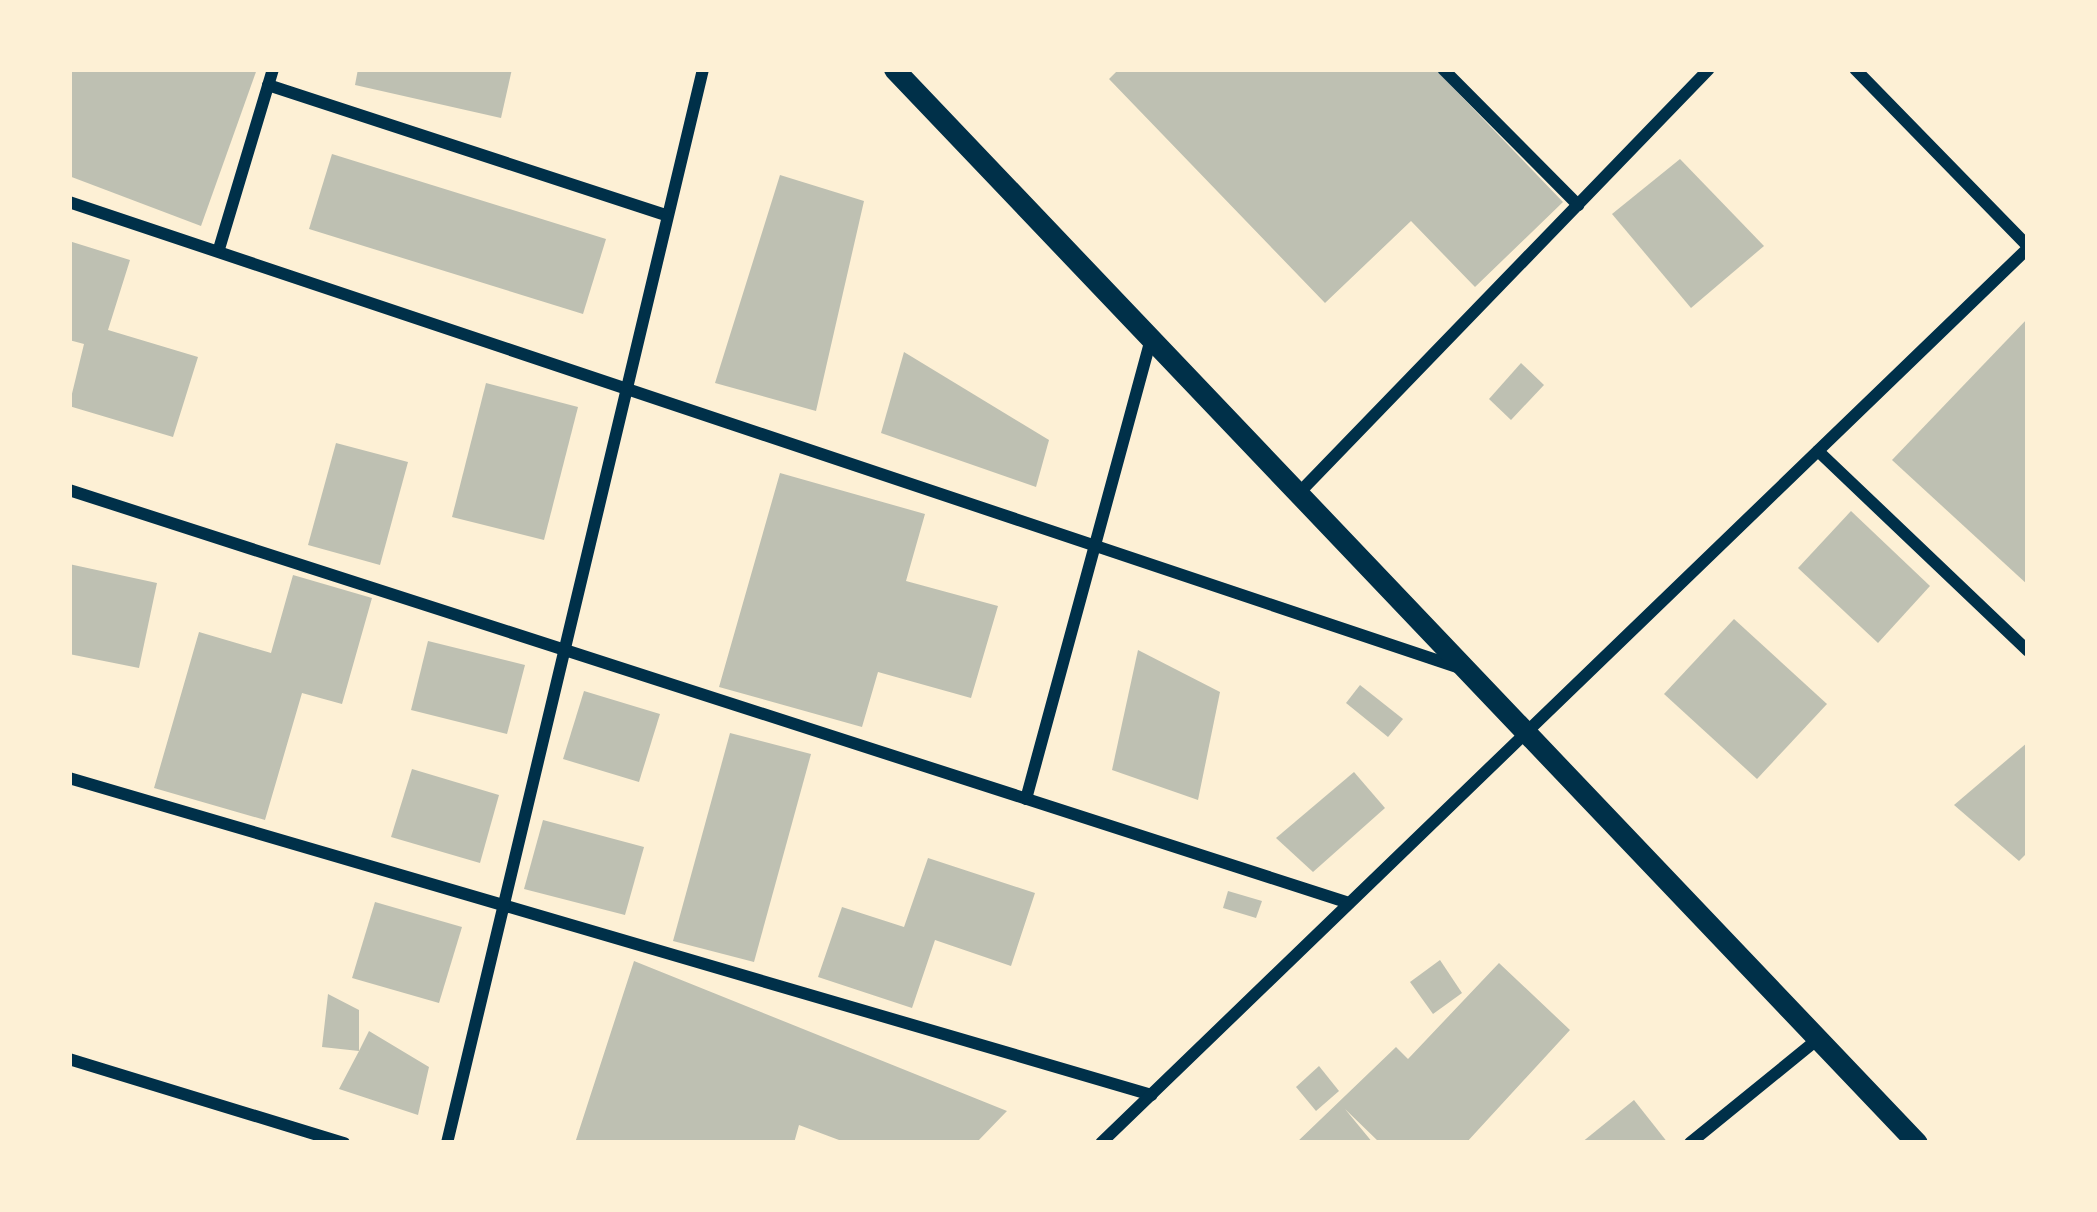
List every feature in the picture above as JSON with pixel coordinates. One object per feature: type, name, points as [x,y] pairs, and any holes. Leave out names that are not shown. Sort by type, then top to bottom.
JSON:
[{"type":"street","points":[[219,249],[273,69]]},
{"type":"street","points":[[447,1143],[622,379],[703,69]]},
{"type":"street","points":[[894,69],[1918,1143]]},
{"type":"street","points":[[1443,69],[1578,205]]},
{"type":"street","points":[[1298,494],[1709,69]]},
{"type":"street","points":[[1101,1143],[2028,247],[1855,69]]},
{"type":"street","points":[[268,85],[662,214]]},
{"type":"street","points":[[69,202],[622,379],[1096,552],[1467,670]]},
{"type":"street","points":[[1026,799],[1151,340]]},
{"type":"street","points":[[1818,451],[2028,651]]},
{"type":"street","points":[[69,490],[1349,903]]},
{"type":"street","points":[[69,778],[1152,1095]]},
{"type":"street","points":[[1690,1143],[1818,1039]]},
{"type":"street","points":[[69,1059],[344,1143]]},
{"type":"building","points":[[69,69],[257,69],[201,226],[69,176]]},
{"type":"building","points":[[358,69],[512,69],[501,118],[355,85]]},
{"type":"building","points":[[1119,69],[1435,69],[1563,202],[1475,287],[1411,221],[1325,303],[1109,79]]},
{"type":"building","points":[[332,154],[606,239],[583,314],[309,229]]},
{"type":"building","points":[[1680,159],[1764,246],[1691,308],[1612,214]]},
{"type":"building","points":[[780,175],[864,201],[816,411],[715,383]]},
{"type":"building","points":[[69,241],[130,260],[108,330],[198,357],[173,437],[69,406],[84,344],[69,340]]},
{"type":"building","points":[[2028,318],[2028,585],[1892,460]]},
{"type":"building","points":[[904,352],[1049,440],[1036,487],[881,433]]},
{"type":"building","points":[[1521,363],[1544,385],[1511,420],[1489,399]]},
{"type":"building","points":[[486,383],[578,407],[544,540],[452,517]]},
{"type":"building","points":[[336,443],[408,462],[380,565],[308,545]]},
{"type":"building","points":[[780,473],[925,514],[906,581],[998,606],[971,698],[878,672],[862,727],[719,687]]},
{"type":"building","points":[[1851,511],[1930,586],[1878,643],[1798,568]]},
{"type":"building","points":[[69,564],[157,583],[139,668],[69,654]]},
{"type":"building","points":[[293,575],[372,598],[342,704],[302,693],[265,820],[154,788],[199,632],[271,653]]},
{"type":"building","points":[[1734,619],[1827,704],[1757,779],[1664,694]]},
{"type":"building","points":[[428,641],[525,665],[507,734],[411,710]]},
{"type":"building","points":[[1138,650],[1220,692],[1198,800],[1112,770]]},
{"type":"building","points":[[1360,685],[1403,719],[1388,737],[1346,703]]},
{"type":"building","points":[[584,691],[660,714],[639,782],[563,759]]},
{"type":"building","points":[[730,733],[811,754],[754,962],[673,941]]},
{"type":"building","points":[[2028,742],[2028,852],[2019,861],[1954,805]]},
{"type":"building","points":[[412,769],[499,795],[480,863],[391,837]]},
{"type":"building","points":[[1354,772],[1385,808],[1313,872],[1276,838]]},
{"type":"building","points":[[543,820],[644,847],[625,915],[524,889]]},
{"type":"building","points":[[928,858],[1035,893],[1011,966],[935,940],[912,1008],[818,977],[842,907],[904,927]]},
{"type":"building","points":[[1228,891],[1262,901],[1256,918],[1223,908]]},
{"type":"building","points":[[375,902],[462,927],[439,1003],[352,978]]},
{"type":"building","points":[[1440,960],[1462,993],[1433,1014],[1410,982]]},
{"type":"building","points":[[634,961],[1007,1111],[976,1143],[847,1143],[799,1125],[794,1143],[575,1143]]},
{"type":"building","points":[[1499,963],[1570,1030],[1466,1143],[1380,1143],[1345,1109],[1373,1143],[1296,1143],[1396,1047],[1408,1059]]},
{"type":"building","points":[[328,994],[359,1010],[359,1051],[322,1047]]},
{"type":"building","points":[[369,1031],[429,1067],[418,1115],[339,1089]]},
{"type":"building","points":[[1319,1066],[1339,1091],[1316,1111],[1296,1087]]},
{"type":"building","points":[[1634,1100],[1668,1143],[1581,1143]]}]
